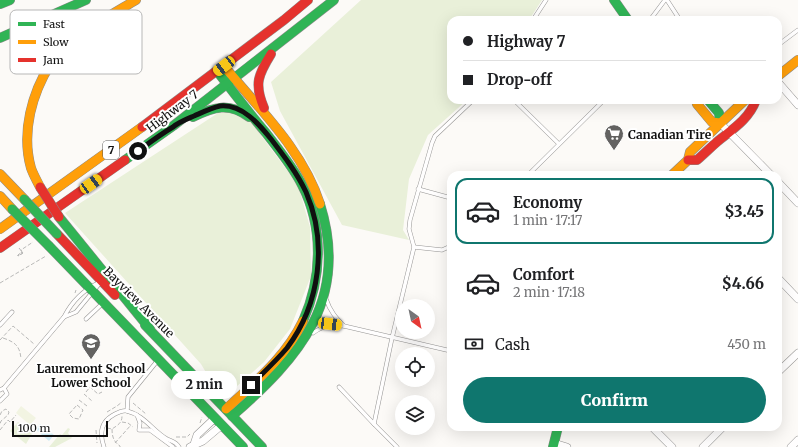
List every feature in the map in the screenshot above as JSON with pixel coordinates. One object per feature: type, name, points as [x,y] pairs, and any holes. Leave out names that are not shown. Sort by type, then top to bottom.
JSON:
[{"type":"main road","points":[[0,4],[10,0]]},
{"type":"main road","points":[[63,10],[86,0]]},
{"type":"main road","points":[[119,10],[136,0]]},
{"type":"main road","name":"Highway 7","points":[[0,229],[140,129],[308,0]]},
{"type":"main road","name":"Highway 7","points":[[0,248],[173,126],[230,80],[275,48],[334,0]]},
{"type":"main road","points":[[614,0],[625,16]]},
{"type":"main road","points":[[0,38],[10,34]]},
{"type":"main road","points":[[271,122],[259,97],[257,82],[261,68],[275,48]]},
{"type":"main road","points":[[782,73],[798,60]]},
{"type":"main road","points":[[219,422],[232,416],[293,356],[312,325],[325,294],[329,257],[329,239],[323,211],[306,170],[271,122],[220,68]]},
{"type":"main road","points":[[45,74],[39,85],[29,115],[28,140],[31,168],[40,187],[59,217],[150,329]]},
{"type":"main road","points":[[219,422],[226,409],[269,368],[287,348],[301,326],[311,302],[316,280],[318,258],[317,233],[313,213],[306,193],[293,170],[262,128],[230,80]]},
{"type":"main road","points":[[697,104],[712,122],[720,123]]},
{"type":"main road","points":[[711,104],[719,113],[720,123]]},
{"type":"main road","points":[[679,171],[688,160],[690,152],[741,104]]},
{"type":"main road","points":[[688,160],[697,160],[754,108],[755,104]]},
{"type":"main road","points":[[173,126],[208,109],[220,106],[241,110],[262,128]]},
{"type":"main road","name":"Bayview Avenue","points":[[0,174],[101,281],[150,329],[262,447]]},
{"type":"main road","name":"Bayview Avenue","points":[[0,196],[49,250],[103,302],[243,447]]},
{"type":"main road","points":[[554,445],[557,431]]},
{"type":"street","points":[[782,87],[798,105]]},
{"type":"street","points":[[720,123],[767,171]]},
{"type":"street","points":[[782,186],[798,203]]},
{"type":"street","points":[[782,282],[798,299]]},
{"type":"street","points":[[782,367],[798,353]]},
{"type":"street","points":[[192,446],[197,435],[219,422]]},
{"type":"street","points":[[656,431],[672,447]]},
{"type":"street","points":[[703,447],[719,431]]},
{"type":"street","points":[[791,447],[798,440]]},
{"type":"street","points":[[554,445],[567,447]]},
{"type":"lane","points":[[536,16],[546,0]]},
{"type":"lane","points":[[653,16],[666,0],[677,16]]},
{"type":"lane","points":[[782,42],[798,30]]},
{"type":"lane","points":[[374,424],[392,338],[414,247],[409,229],[418,189],[435,136],[469,104]]},
{"type":"lane","points":[[518,104],[559,144]]},
{"type":"lane","points":[[534,171],[600,104]]},
{"type":"lane","points":[[418,189],[447,197]]},
{"type":"lane","points":[[414,247],[442,250],[447,248]]},
{"type":"lane","points":[[64,317],[76,312],[91,290],[101,281]]},
{"type":"lane","points":[[0,390],[4,388],[64,317],[69,307],[80,294],[91,290],[101,281]]},
{"type":"lane","points":[[325,294],[331,311],[344,326]]},
{"type":"lane","points":[[86,319],[103,302]]},
{"type":"lane","points":[[0,325],[12,312]]},
{"type":"lane","points":[[304,339],[321,327],[330,324],[344,326],[447,351]]},
{"type":"lane","points":[[127,411],[128,397],[159,360]]},
{"type":"lane","points":[[339,387],[397,447]]},
{"type":"lane","points":[[0,401],[6,394],[4,388]]},
{"type":"lane","points":[[104,447],[101,439],[102,426],[107,419],[122,411],[127,411],[141,416],[168,439],[175,441],[180,447]]},
{"type":"lane","points":[[137,415],[140,423],[137,429],[150,430],[173,447]]},
{"type":"path","points":[[19,248],[21,251],[23,253],[18,256],[18,255],[22,252],[23,253],[18,256],[18,255],[22,252],[22,251],[20,250],[35,240]]},
{"type":"path","points":[[0,283],[49,250]]},
{"type":"path","points":[[0,340],[13,326],[35,344]]},
{"type":"path","points":[[3,337],[15,342],[18,346],[21,360]]},
{"type":"path","points":[[86,392],[90,387],[98,394],[102,392]]},
{"type":"path","points":[[84,394],[92,400]]},
{"type":"path","points":[[79,400],[87,406]]},
{"type":"path","points":[[77,405],[83,410],[79,419],[73,418],[69,414],[77,405]]},
{"type":"path","points":[[0,415],[2,411],[6,409],[9,412],[0,424]]},
{"type":"path","points":[[0,430],[8,420],[10,422],[16,415]]},
{"type":"path","points":[[121,422],[130,424],[137,429]]},
{"type":"path","points":[[115,443],[130,424]]},
{"type":"path","points":[[112,429],[112,435],[115,443],[120,447]]},
{"type":"green space","points":[[361,0],[542,0],[532,16],[447,16],[447,104],[463,104],[428,135],[409,179],[403,230],[409,240],[342,225],[280,111],[271,82]]},
{"type":"green space","points":[[233,111],[251,122],[298,185],[310,227],[311,276],[290,329],[264,362],[236,387],[227,390],[214,386],[201,364],[65,213],[218,113]]},
{"type":"green space","points":[[21,406],[36,418],[30,425],[16,413]]},
{"type":"green space","points":[[18,422],[32,434],[26,444],[10,431]]},
{"type":"green space","points":[[68,428],[70,429],[68,433],[72,438],[55,447],[49,447],[60,434],[62,435]]},
{"type":"water","points":[[40,424],[54,435],[49,441],[35,429]]},
{"type":"traffic: fast","points":[[0,4],[10,0]]},
{"type":"traffic: fast","points":[[63,10],[86,0]]},
{"type":"traffic: fast","points":[[125,160],[173,126],[334,0]]},
{"type":"traffic: fast","points":[[614,0],[625,16]]},
{"type":"traffic: fast","points":[[0,38],[10,34]]},
{"type":"traffic: fast","points":[[217,71],[286,159],[302,185],[309,201],[314,218],[318,253],[314,288],[303,321]]},
{"type":"traffic: fast","points":[[711,104],[719,113],[720,123]]},
{"type":"traffic: fast","points":[[193,117],[221,108],[235,109],[249,117]]},
{"type":"traffic: fast","points":[[24,199],[57,234]]},
{"type":"traffic: fast","points":[[232,416],[257,394],[279,371],[298,348],[313,324],[323,297],[328,269],[328,238],[320,204]]},
{"type":"traffic: fast","points":[[12,209],[49,246]]},
{"type":"traffic: fast","points":[[59,217],[150,329]]},
{"type":"traffic: fast","points":[[49,246],[243,447]]},
{"type":"traffic: fast","points":[[145,325],[262,447]]},
{"type":"traffic: fast","points":[[553,447],[557,431]]},
{"type":"traffic: slow","points":[[120,10],[136,0]]},
{"type":"traffic: slow","points":[[782,73],[798,60]]},
{"type":"traffic: slow","points":[[224,66],[279,131],[291,148],[303,166],[320,204]]},
{"type":"traffic: slow","points":[[40,187],[31,168],[27,141],[30,113],[38,87],[45,74]]},
{"type":"traffic: slow","points":[[697,104],[712,122],[720,123]]},
{"type":"traffic: slow","points":[[676,171],[688,160],[690,152],[741,104]]},
{"type":"traffic: slow","points":[[0,229],[142,127]]},
{"type":"traffic: slow","points":[[0,174],[24,199]]},
{"type":"traffic: slow","points":[[0,196],[12,209]]},
{"type":"traffic: slow","points":[[226,409],[259,379],[279,358],[296,334],[303,321]]},
{"type":"traffic: jam","points":[[142,127],[284,20],[308,0]]},
{"type":"traffic: jam","points":[[264,108],[258,86],[260,74],[271,54]]},
{"type":"traffic: jam","points":[[688,160],[697,160],[735,128],[745,118],[754,104]]},
{"type":"traffic: jam","points":[[0,248],[125,160]]},
{"type":"traffic: jam","points":[[40,187],[59,217]]},
{"type":"traffic: jam","points":[[57,234],[115,295]]},
{"type":"place","name":"Canadian Tire","points":[[614,151]]},
{"type":"place","name":"Lauremont School Lower School","points":[[91,360]]},
{"type":"route","points":[[138,151],[173,126],[208,109],[220,106],[236,108],[247,114],[262,128],[293,170],[306,193],[313,213],[317,233],[318,258],[316,280],[311,302],[301,326],[287,348],[251,385]]}]
